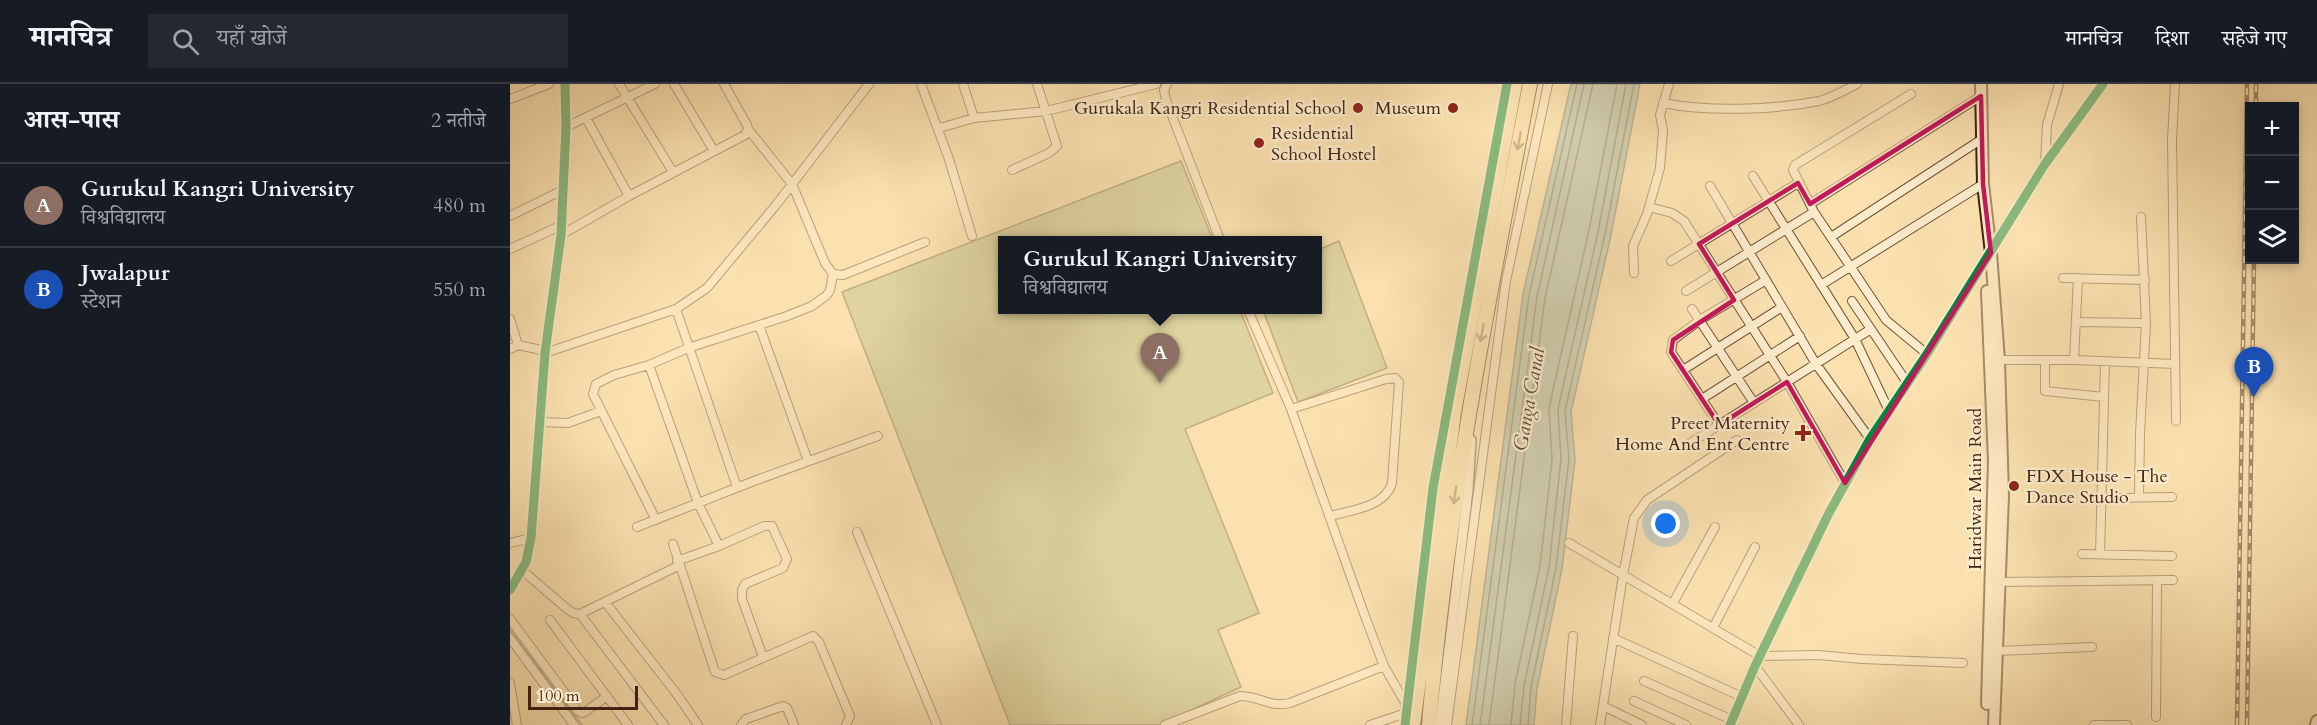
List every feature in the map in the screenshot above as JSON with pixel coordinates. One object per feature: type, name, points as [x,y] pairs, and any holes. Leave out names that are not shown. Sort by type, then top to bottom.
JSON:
[{"type":"highway","points":[[1409,715],[1454,412],[1515,84]]},
{"type":"highway","points":[[1429,725],[1439,620],[1469,407],[1530,84]]},
{"type":"main road","name":"Haridwar Main Road","points":[[1981,84],[1983,184],[1999,360],[2003,496],[1994,724]]},
{"type":"main road","name":"Haridwar Main Road","points":[[1991,253],[1986,290],[1994,498],[1994,724]]},
{"type":"street","points":[[510,99],[549,84]]},
{"type":"street","points":[[510,590],[523,571],[531,538],[545,352],[562,230],[566,128],[565,84]]},
{"type":"street","points":[[619,84],[673,172]]},
{"type":"street","points":[[566,128],[655,84]]},
{"type":"street","points":[[674,84],[714,151]]},
{"type":"street","points":[[656,520],[593,394],[596,384],[614,375],[649,365],[688,348],[803,310],[822,299],[830,290],[833,274],[825,263],[792,184],[748,129],[724,84]]},
{"type":"street","points":[[510,350],[518,345],[545,352],[676,309],[707,288],[792,184],[869,84]]},
{"type":"street","points":[[921,84],[972,236]]},
{"type":"street","points":[[963,84],[974,118]]},
{"type":"street","points":[[1012,171],[1056,149],[1056,140],[1037,84]]},
{"type":"street","points":[[937,127],[943,128],[974,118],[1046,111],[1156,84]]},
{"type":"street","points":[[1167,84],[1164,90],[1166,100],[1218,236]]},
{"type":"street","points":[[1405,725],[1409,715],[1433,488],[1507,84]]},
{"type":"street","points":[[1447,725],[1506,281],[1548,84]]},
{"type":"street","points":[[1634,273],[1633,246],[1649,207],[1660,168],[1663,130],[1660,115],[1669,84]]},
{"type":"street","points":[[1663,103],[1690,109],[1821,101],[1857,84]]},
{"type":"street","points":[[2045,164],[2047,125],[2059,84]]},
{"type":"street","points":[[1644,681],[1731,722],[1755,666],[1845,483],[1870,439],[1908,384],[2045,164],[2103,84]]},
{"type":"street","points":[[2175,84],[2172,140],[2176,421]]},
{"type":"street","points":[[1911,94],[1795,165],[1793,171],[1814,212],[1886,320],[1927,354]]},
{"type":"street","points":[[1810,204],[1981,96]]},
{"type":"street","points":[[586,118],[629,196]]},
{"type":"street","points":[[510,249],[562,230],[742,137],[748,129]]},
{"type":"street","points":[[1832,237],[1982,139]]},
{"type":"street","points":[[1753,176],[1855,339],[1889,411]]},
{"type":"street","points":[[1671,261],[1798,183]]},
{"type":"street","points":[[1821,285],[1983,184]]},
{"type":"street","points":[[1710,186],[1816,364],[1870,439]]},
{"type":"street","points":[[510,216],[563,190]]},
{"type":"street","points":[[1649,207],[1672,213],[1684,221],[1787,382],[1845,483]]},
{"type":"street","points":[[1686,291],[1814,212]]},
{"type":"street","points":[[2139,496],[2146,323],[2141,217]]},
{"type":"street","points":[[833,274],[843,274],[925,242]]},
{"type":"street","points":[[2063,278],[2145,280]]},
{"type":"street","points":[[2074,360],[2078,278]]},
{"type":"street","points":[[1719,425],[1671,352],[1673,339],[1766,280]]},
{"type":"street","points":[[1852,301],[1908,384]]},
{"type":"street","points":[[1683,370],[1782,307]]},
{"type":"street","points":[[676,309],[737,487]]},
{"type":"street","points":[[1692,309],[1754,403]]},
{"type":"street","points":[[1250,314],[1291,409],[1384,666],[1409,715]]},
{"type":"street","points":[[510,319],[518,345]]},
{"type":"street","points":[[2076,322],[2146,323]]},
{"type":"street","points":[[759,325],[808,461]]},
{"type":"street","points":[[1689,444],[1871,329]]},
{"type":"street","points":[[1702,399],[1800,336]]},
{"type":"street","points":[[1999,360],[2175,364]]},
{"type":"street","points":[[2045,360],[2045,391],[2104,397]]},
{"type":"street","points":[[2100,554],[2105,362]]},
{"type":"street","points":[[649,365],[698,503],[719,546]]},
{"type":"street","points":[[1291,409],[1392,377],[1399,382],[1392,483],[1389,491],[1378,501],[1330,516]]},
{"type":"street","points":[[1440,725],[1468,490],[1471,440],[1469,407]]},
{"type":"street","points":[[539,422],[568,423],[601,411]]},
{"type":"street","points":[[638,527],[737,487],[878,436]]},
{"type":"street","points":[[1600,725],[1623,575],[1632,526],[1639,508],[1647,500],[1737,440]]},
{"type":"street","points":[[2102,498],[2172,497]]},
{"type":"street","points":[[523,571],[566,608],[573,613],[580,614],[678,563],[764,526],[772,526],[787,559],[786,564],[783,568],[745,585],[742,590],[742,599],[763,657]]},
{"type":"street","points":[[1673,603],[1715,526]]},
{"type":"street","points":[[857,532],[937,725]]},
{"type":"street","points":[[510,543],[531,538]]},
{"type":"street","points":[[1569,543],[1760,656],[1818,655],[1963,663]]},
{"type":"street","points":[[673,544],[715,672],[724,675],[813,636],[817,639],[850,716],[846,725]]},
{"type":"street","points":[[1713,628],[1755,547]]},
{"type":"street","points":[[2082,554],[2172,556]]},
{"type":"street","points":[[2156,717],[2157,580]]},
{"type":"street","points":[[2000,582],[2174,580]]},
{"type":"street","points":[[605,602],[698,725]]},
{"type":"street","points":[[580,614],[664,725]]},
{"type":"street","points":[[510,619],[578,711],[585,712],[607,696]]},
{"type":"street","points":[[550,620],[628,725]]},
{"type":"street","points":[[1566,725],[1573,636]]},
{"type":"street","points":[[510,638],[574,725]]},
{"type":"street","points":[[1613,638],[1742,697]]},
{"type":"street","points":[[1997,651],[2092,647]]},
{"type":"street","points":[[1165,725],[1240,696],[1248,696],[1276,706],[1290,703],[1384,666]]},
{"type":"street","points":[[1755,666],[1799,725]]},
{"type":"street","points":[[510,683],[517,725]]},
{"type":"street","points":[[1634,701],[1686,725]]},
{"type":"street","points":[[741,725],[746,719],[783,706],[788,711],[794,725]]},
{"type":"street","points":[[1603,706],[1642,725]]},
{"type":"street","points":[[1370,725],[1409,715]]},
{"type":"street","points":[[2094,725],[2127,725]]},
{"type":"highlighted area","points":[[1981,96],[1983,184],[1991,253],[1845,483],[1787,382],[1719,425],[1671,352],[1673,340],[1734,300],[1699,244],[1798,183],[1810,204]]},
{"type":"green space","points":[[1181,161],[1211,236],[998,236],[998,314],[1242,314],[1273,393],[1185,429],[1259,613],[1218,630],[1241,687],[1159,725],[1010,725],[842,292]]},
{"type":"green space","points":[[1339,241],[1387,368],[1298,402],[1265,314],[1322,314],[1322,248]]},
{"type":"water","name":"Ganga Canal","points":[[1571,84],[1640,84],[1611,235],[1571,412],[1575,460],[1562,569],[1537,688],[1534,725],[1466,725],[1523,294]]},
{"type":"waterway","points":[[510,630],[582,725]]},
{"type":"railway","points":[[2237,725],[2247,84]]},
{"type":"railway","points":[[2256,84],[2256,102]]},
{"type":"railway","points":[[2247,725],[2254,264]]},
{"type":"cycle path","points":[[510,590],[526,562],[531,538],[545,353],[561,235],[566,127],[565,84]]},
{"type":"cycle path","points":[[1405,725],[1433,488],[1507,84]]},
{"type":"cycle path","points":[[1730,725],[1755,666],[1829,513],[1870,439],[1927,354],[2045,164],[2103,84]]},
{"type":"place","name":"Gurukala Kangri Residential School","points":[[1358,108]]},
{"type":"place","name":"Museum","points":[[1453,108]]},
{"type":"place","name":"Residential School Hostel","points":[[1259,143]]},
{"type":"place","name":"Gurukul Kangri University","points":[[1160,383]]},
{"type":"place","name":"Jwalapur","points":[[2254,397]]},
{"type":"place","name":"Preet Maternity Home And Ent Centre","points":[[1803,433]]},
{"type":"place","name":"FDX House - The Dance Studio","points":[[2014,486]]}]
